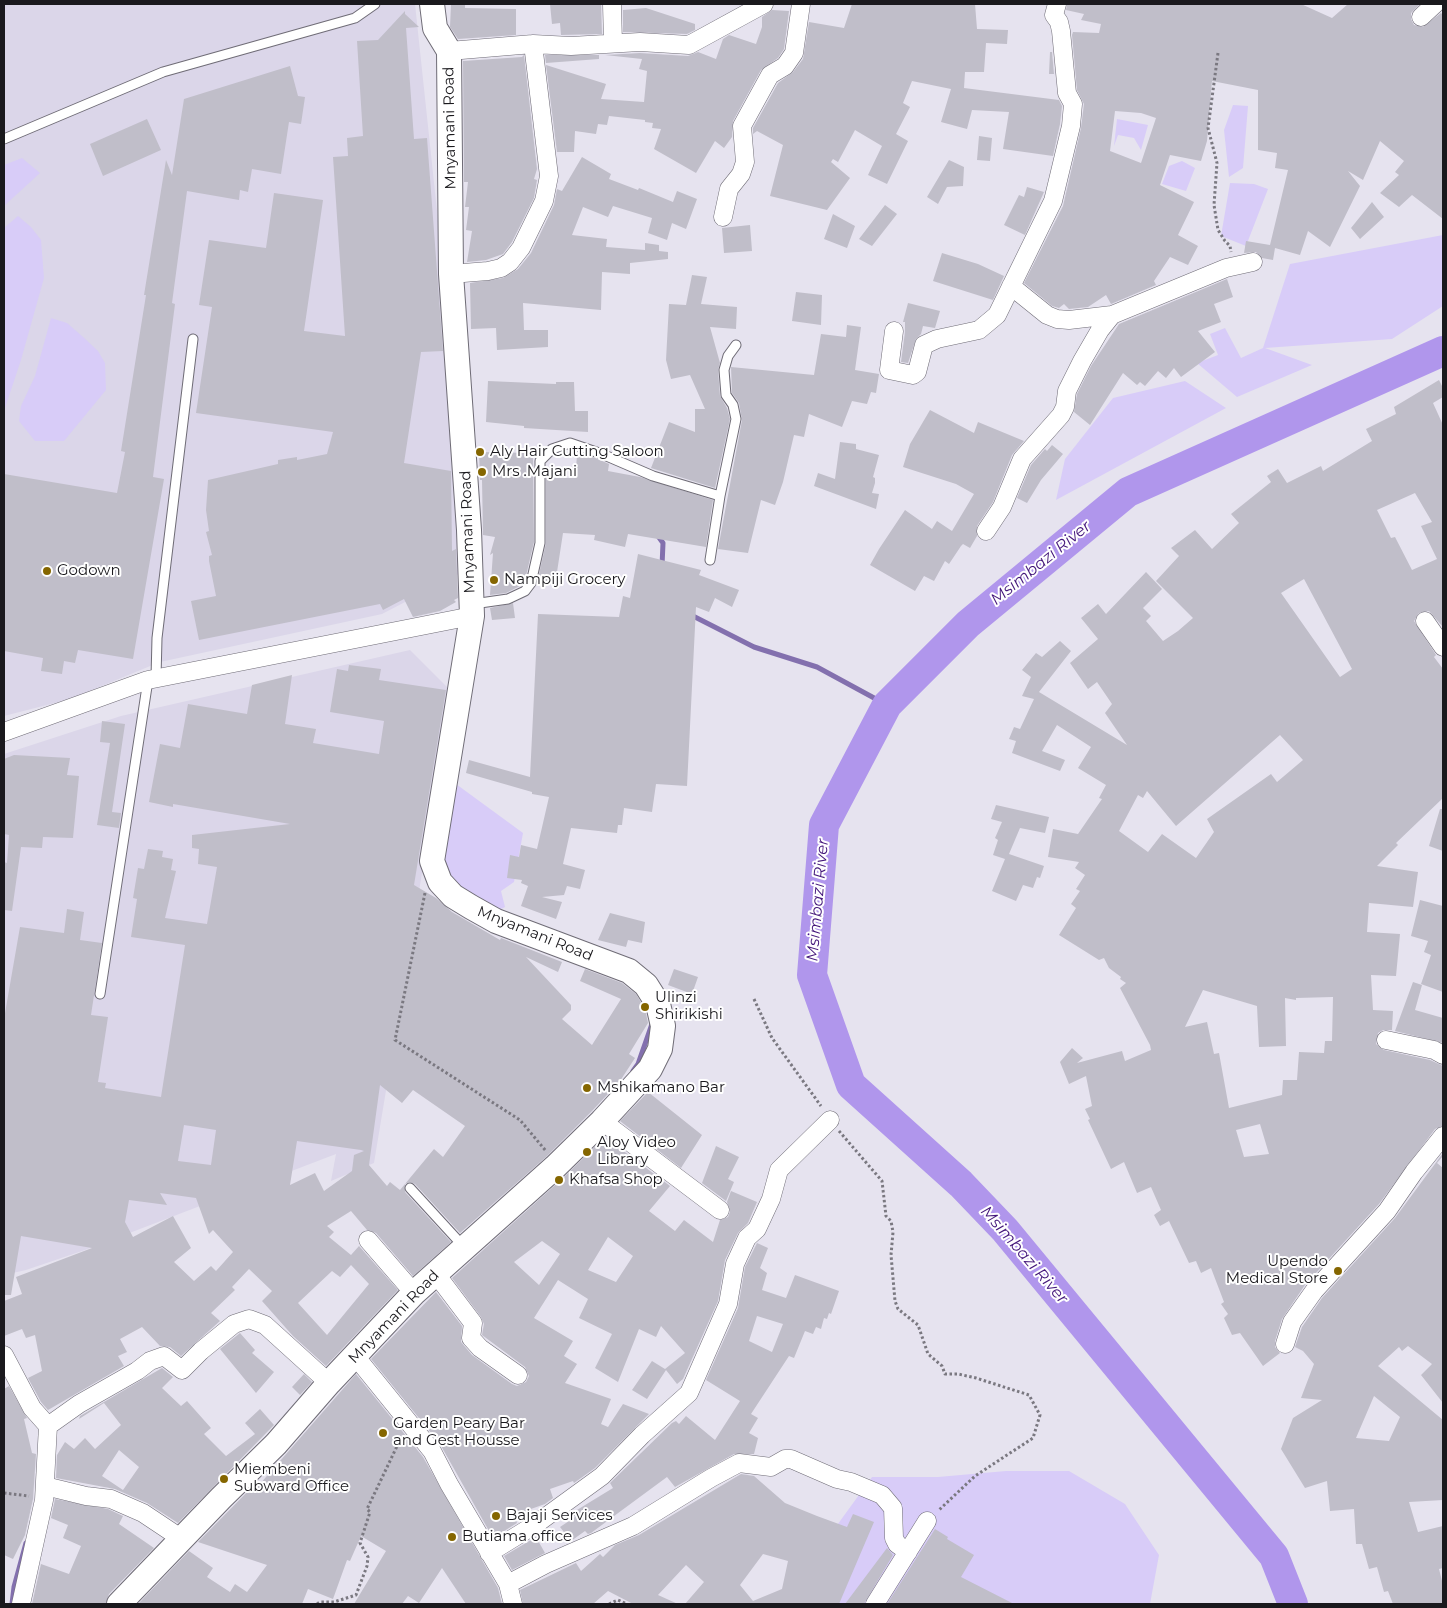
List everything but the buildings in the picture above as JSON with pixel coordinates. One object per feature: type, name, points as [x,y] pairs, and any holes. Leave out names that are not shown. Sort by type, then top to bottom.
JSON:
[{"type":"street","name":"Mnyamani Road","points":[[119,1604],[276,1444],[329,1383],[414,1293],[555,1167],[602,1121],[650,1069],[660,1049],[663,1026],[660,1012],[658,1004],[646,985],[629,971],[496,921],[471,907],[453,896],[440,882],[432,861],[472,610],[461,388],[451,274],[449,51],[435,28],[432,4]]},
{"type":"street","points":[[612,4],[613,43]]},
{"type":"street","points":[[449,51],[533,44],[640,42],[689,45],[764,4]]},
{"type":"street","points":[[723,217],[729,189],[741,174],[745,162],[742,126],[770,75],[785,66],[794,53],[801,4]]},
{"type":"street","points":[[894,331],[888,370],[916,374],[924,345],[937,339],[979,330],[997,315],[1012,286],[1053,201],[1071,126],[1073,104],[1067,93],[1061,31],[1059,22],[1054,15],[1056,4]]},
{"type":"street","points":[[1421,17],[1436,4]]},
{"type":"street","points":[[451,274],[488,271],[501,268],[510,262],[521,248],[544,201],[549,176],[533,44]]},
{"type":"street","points":[[986,531],[1002,507],[1022,459],[1061,415],[1065,407],[1067,391],[1082,361],[1100,330],[1112,315],[1129,306],[1165,294],[1226,268],[1253,262]]},
{"type":"street","points":[[1012,286],[1047,315],[1057,319],[1112,315]]},
{"type":"street","points":[[4,732],[152,679],[472,610]]},
{"type":"street","points":[[1425,621],[1443,647]]},
{"type":"street","points":[[1386,1040],[1434,1050],[1443,1055]]},
{"type":"street","points":[[489,1553],[536,1524],[602,1476],[642,1435],[689,1392],[728,1304],[736,1264],[748,1238],[757,1229],[770,1199],[779,1170],[830,1120]]},
{"type":"street","points":[[602,1121],[720,1210]]},
{"type":"street","points":[[1285,1344],[1292,1322],[1314,1290],[1387,1210],[1443,1136]]},
{"type":"street","points":[[368,1240],[414,1293]]},
{"type":"street","points":[[436,1274],[473,1323],[471,1338],[480,1348],[518,1375]]},
{"type":"street","points":[[48,1426],[79,1404],[150,1361],[164,1356],[182,1370],[201,1350],[234,1324],[249,1319],[265,1326],[329,1383]]},
{"type":"street","points":[[4,1355],[32,1408],[48,1426],[45,1492],[21,1604]]},
{"type":"street","points":[[356,1356],[432,1451],[449,1484],[508,1584],[513,1604]]},
{"type":"street","points":[[508,1584],[546,1564],[633,1526],[711,1478],[739,1464],[771,1467],[785,1459],[796,1461],[837,1479],[851,1482],[882,1495],[893,1508],[894,1538],[897,1544],[908,1552]]},
{"type":"street","points":[[45,1492],[61,1488],[86,1496],[111,1498],[143,1513],[176,1535],[180,1542]]},
{"type":"street","points":[[874,1604],[927,1521]]},
{"type":"lane","points":[[4,140],[163,72],[355,18],[375,4]]},
{"type":"lane","points":[[100,994],[152,679],[193,339]]},
{"type":"lane","points":[[710,560],[720,496],[736,419],[732,405],[726,395],[724,370],[728,356],[736,345]]},
{"type":"lane","points":[[472,610],[508,599],[525,591],[531,583],[540,543],[540,461],[552,448],[570,443],[602,454],[653,476],[720,496]]},
{"type":"lane","points":[[410,1188],[464,1247]]},
{"type":"path","points":[[1218,53],[1208,128],[1216,163],[1214,204],[1218,230],[1225,242],[1230,246],[1234,267]]},
{"type":"path","points":[[432,861],[395,1040],[520,1120],[552,1159],[555,1167]]},
{"type":"path","points":[[754,999],[772,1038],[803,1078],[830,1120],[882,1181],[886,1216],[891,1221],[893,1232],[891,1255],[895,1301],[898,1309],[918,1325],[928,1354],[942,1366],[945,1374],[958,1374],[976,1378],[1030,1395],[1040,1415],[1033,1438],[976,1476],[927,1521]]},
{"type":"path","points":[[317,1604],[320,1602],[334,1602],[356,1595],[367,1566],[368,1557],[360,1543],[370,1512],[367,1509],[402,1434],[410,1422]]},
{"type":"path","points":[[4,1493],[45,1492]]},
{"type":"path","points":[[609,1604],[618,1600],[627,1604]]},
{"type":"shaded area","points":[[4,4],[415,4],[450,333],[461,573],[382,614],[160,662],[70,699],[4,716]]},
{"type":"shaded area","points":[[1233,105],[1248,106],[1243,168],[1229,177],[1224,130]]},
{"type":"shaded area","points":[[1117,119],[1148,125],[1141,150],[1134,138],[1118,135],[1114,146]]},
{"type":"shaded area","points":[[22,158],[40,173],[4,206],[4,165]]},
{"type":"shaded area","points":[[1182,161],[1195,168],[1186,191],[1162,184],[1169,166]]},
{"type":"shaded area","points":[[1230,183],[1254,184],[1268,189],[1246,246],[1221,236]]},
{"type":"shaded area","points":[[18,216],[31,227],[41,240],[44,278],[21,360],[4,411],[4,228]]},
{"type":"shaded area","points":[[1443,235],[1443,306],[1392,339],[1265,348],[1312,365],[1237,397],[1197,363],[1218,355],[1210,334],[1225,328],[1241,358],[1263,348],[1290,264]]},
{"type":"shaded area","points":[[51,318],[67,323],[98,351],[105,363],[106,390],[64,441],[35,441],[19,421],[21,406],[35,376]]},
{"type":"shaded area","points":[[1185,381],[1226,408],[1056,500],[1065,459],[1113,398]]},
{"type":"shaded area","points":[[410,650],[452,692],[374,1163],[331,1181],[336,1154],[85,1250],[26,1270],[4,1275],[4,754],[121,716]]},
{"type":"shaded area","points":[[456,784],[523,833],[514,882],[501,891],[505,907],[495,912],[456,893],[442,859]]},
{"type":"shaded area","points":[[1006,1471],[1069,1471],[1125,1504],[1159,1555],[1150,1604],[785,1604],[790,1590],[872,1477],[938,1477]]},
{"type":"waterway","name":"Msimbazi River","points":[[1293,1604],[1274,1556],[1005,1230],[961,1184],[851,1085],[812,975],[824,825],[887,705],[968,624],[1128,492],[1443,351]]},
{"type":"waterway","points":[[658,536],[663,543],[662,566]]},
{"type":"waterway","points":[[691,615],[754,647],[817,667],[887,705]]},
{"type":"waterway","points":[[633,1071],[638,1064],[653,1021]]},
{"type":"waterway","points":[[12,1604],[14,1587],[26,1543]]},
{"type":"place","name":"Aly Hair Cutting Saloon","points":[[480,452]]},
{"type":"place","name":"Mrs .Majani","points":[[482,472]]},
{"type":"place","name":"Godown","points":[[47,571]]},
{"type":"place","name":"Nampiji Grocery","points":[[494,580]]},
{"type":"place","name":"Ulinzi Shirikishi","points":[[645,1007]]},
{"type":"place","name":"Mshikamano Bar","points":[[587,1088]]},
{"type":"place","name":"Aloy Video Library","points":[[587,1152]]},
{"type":"place","name":"Khafsa Shop","points":[[559,1180]]},
{"type":"place","name":"Upendo Medical Store","points":[[1338,1271]]},
{"type":"place","name":"Garden Peary Bar and Gest Housse","points":[[383,1433]]},
{"type":"place","name":"Miembeni Subward Office","points":[[224,1479]]},
{"type":"place","name":"Bajaji Services","points":[[496,1516]]},
{"type":"place","name":"Butiama office","points":[[452,1537]]}]
